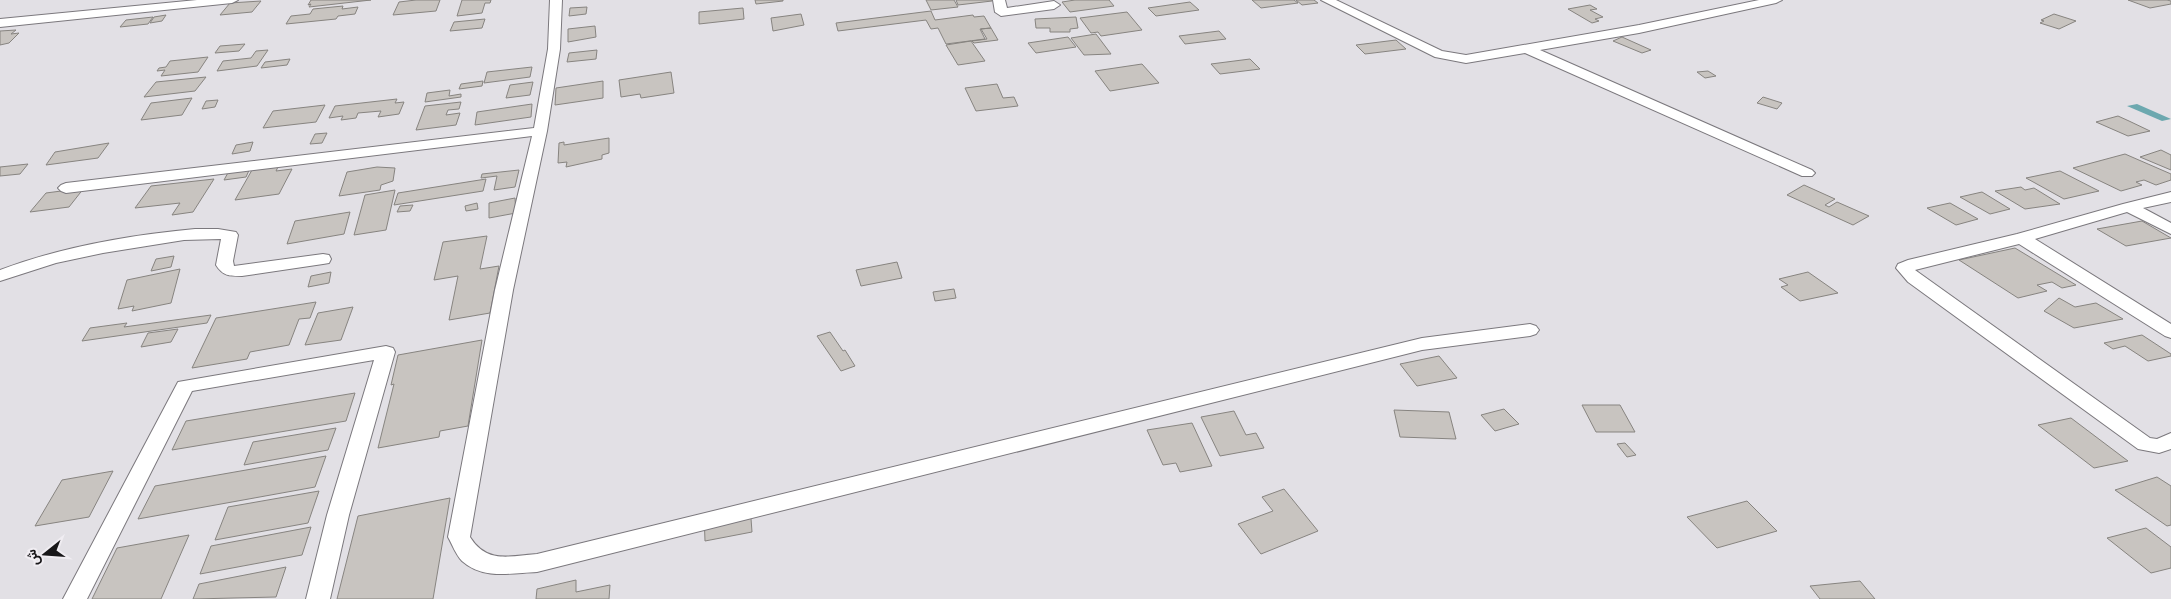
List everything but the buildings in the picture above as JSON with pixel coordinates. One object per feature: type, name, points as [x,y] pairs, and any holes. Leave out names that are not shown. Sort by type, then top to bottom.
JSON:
[{"type":"street","points":[[0,23],[232,0]]},
{"type":"street","points":[[556,0],[554,50],[540,131],[504,290],[460,537],[469,554],[488,566],[537,563],[1422,344],[1530,330]]},
{"type":"street","points":[[999,0],[1001,12],[1054,5]]},
{"type":"street","points":[[1327,0],[1430,50],[1453,58],[1478,58],[1530,50],[1776,0]]},
{"type":"street","points":[[1714,0],[1735,9]]},
{"type":"street","points":[[1530,50],[1807,173]]},
{"type":"street","points":[[66,188],[540,131]]},
{"type":"street","points":[[2171,197],[1904,268],[1922,284],[2145,444],[2159,446],[2171,440]]},
{"type":"street","points":[[2129,207],[2171,229]]},
{"type":"street","points":[[0,276],[46,259],[190,234],[217,233],[230,235],[230,245],[225,256],[224,265],[229,271],[242,271],[323,259]]},
{"type":"street","points":[[2022,238],[2171,332]]},
{"type":"street","points":[[74,599],[185,386],[386,352],[338,515],[318,599]]},
{"type":"water","points":[[2137,104],[2171,119],[2162,121],[2127,106]]}]
